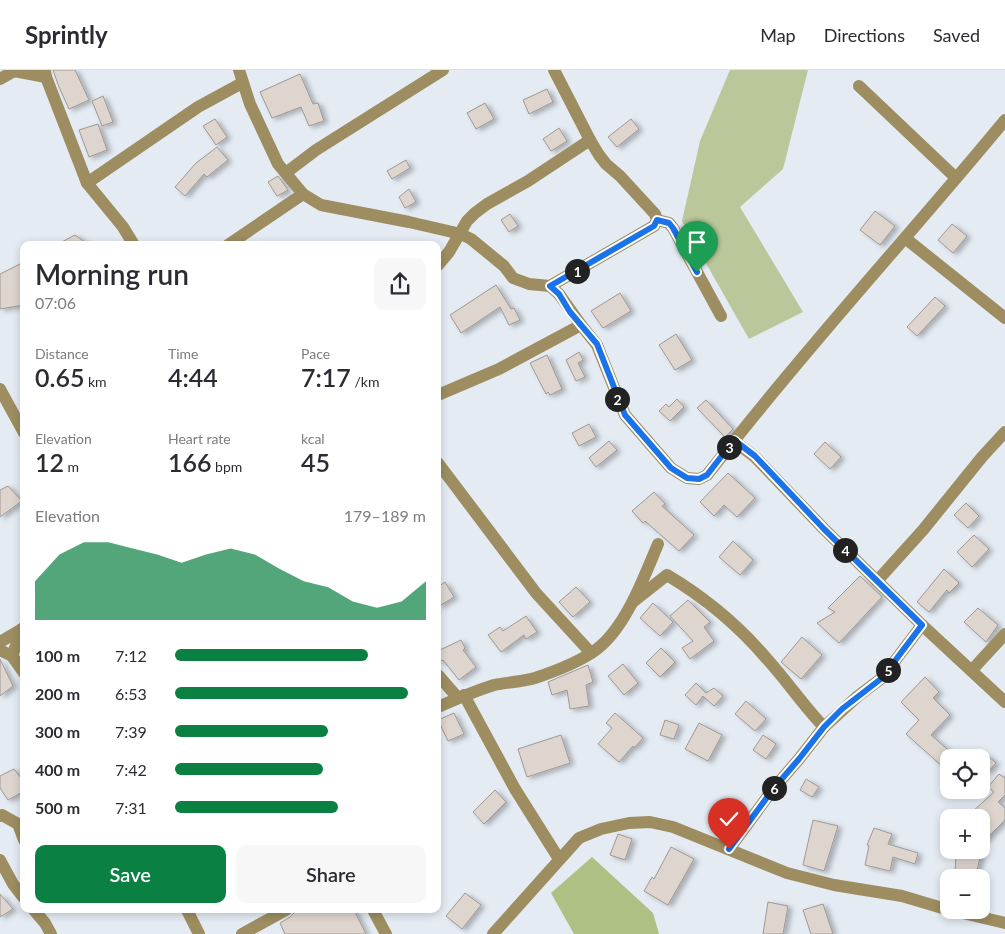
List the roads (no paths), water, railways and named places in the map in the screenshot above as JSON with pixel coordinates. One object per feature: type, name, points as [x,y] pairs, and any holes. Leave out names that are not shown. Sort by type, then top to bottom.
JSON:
[{"type":"street","points":[[0,79],[15,70],[46,74],[87,183],[120,222],[132,241]]},
{"type":"street","points":[[287,172],[316,150],[443,70]]},
{"type":"street","points":[[87,183],[241,76],[250,104],[278,164],[287,172],[303,194],[321,205],[460,234],[471,239],[504,266],[513,278],[529,284],[550,286],[654,226],[657,220],[655,214],[627,183],[606,164],[590,140],[554,70]]},
{"type":"street","points":[[859,86],[956,178]]},
{"type":"street","points":[[550,286],[559,294],[597,344],[625,415],[671,468],[687,478],[699,479],[707,475],[787,373],[1004,124]]},
{"type":"street","points":[[441,261],[449,252],[467,221],[487,204],[528,181],[590,140]]},
{"type":"street","points":[[234,241],[303,194]]},
{"type":"street","points":[[657,220],[669,223],[673,228],[721,316]]},
{"type":"street","points":[[905,238],[1005,318]]},
{"type":"street","points":[[441,394],[499,369],[581,325]]},
{"type":"street","points":[[1,393],[20,426]]},
{"type":"street","points":[[877,581],[923,530],[982,457],[1005,432]]},
{"type":"street","points":[[734,440],[755,456],[824,529],[922,625],[1005,702]]},
{"type":"street","points":[[441,467],[536,593],[591,653]]},
{"type":"street","points":[[441,706],[494,685],[535,678],[591,653],[606,642],[633,602],[658,544]]},
{"type":"street","points":[[633,602],[667,575],[690,588],[724,616],[767,658],[802,704],[824,727]]},
{"type":"street","points":[[729,849],[774,788],[824,727],[842,709],[882,678],[922,625]]},
{"type":"street","points":[[0,642],[20,630]]},
{"type":"street","points":[[972,670],[1005,634]]},
{"type":"street","points":[[12,656],[20,636]]},
{"type":"street","points":[[0,650],[12,656],[20,667]]},
{"type":"street","points":[[441,678],[461,697],[559,859]]},
{"type":"street","points":[[0,816],[14,821],[20,829]]},
{"type":"street","points":[[494,934],[579,838],[601,829],[629,823],[650,822],[673,827],[787,874],[834,885],[902,896],[940,907]]},
{"type":"street","points":[[0,860],[20,893]]},
{"type":"street","points":[[37,913],[46,922]]},
{"type":"street","points":[[188,913],[199,934]]},
{"type":"street","points":[[242,934],[280,913]]},
{"type":"street","points":[[375,913],[386,934]]},
{"type":"street","points":[[988,919],[1005,923]]}]
